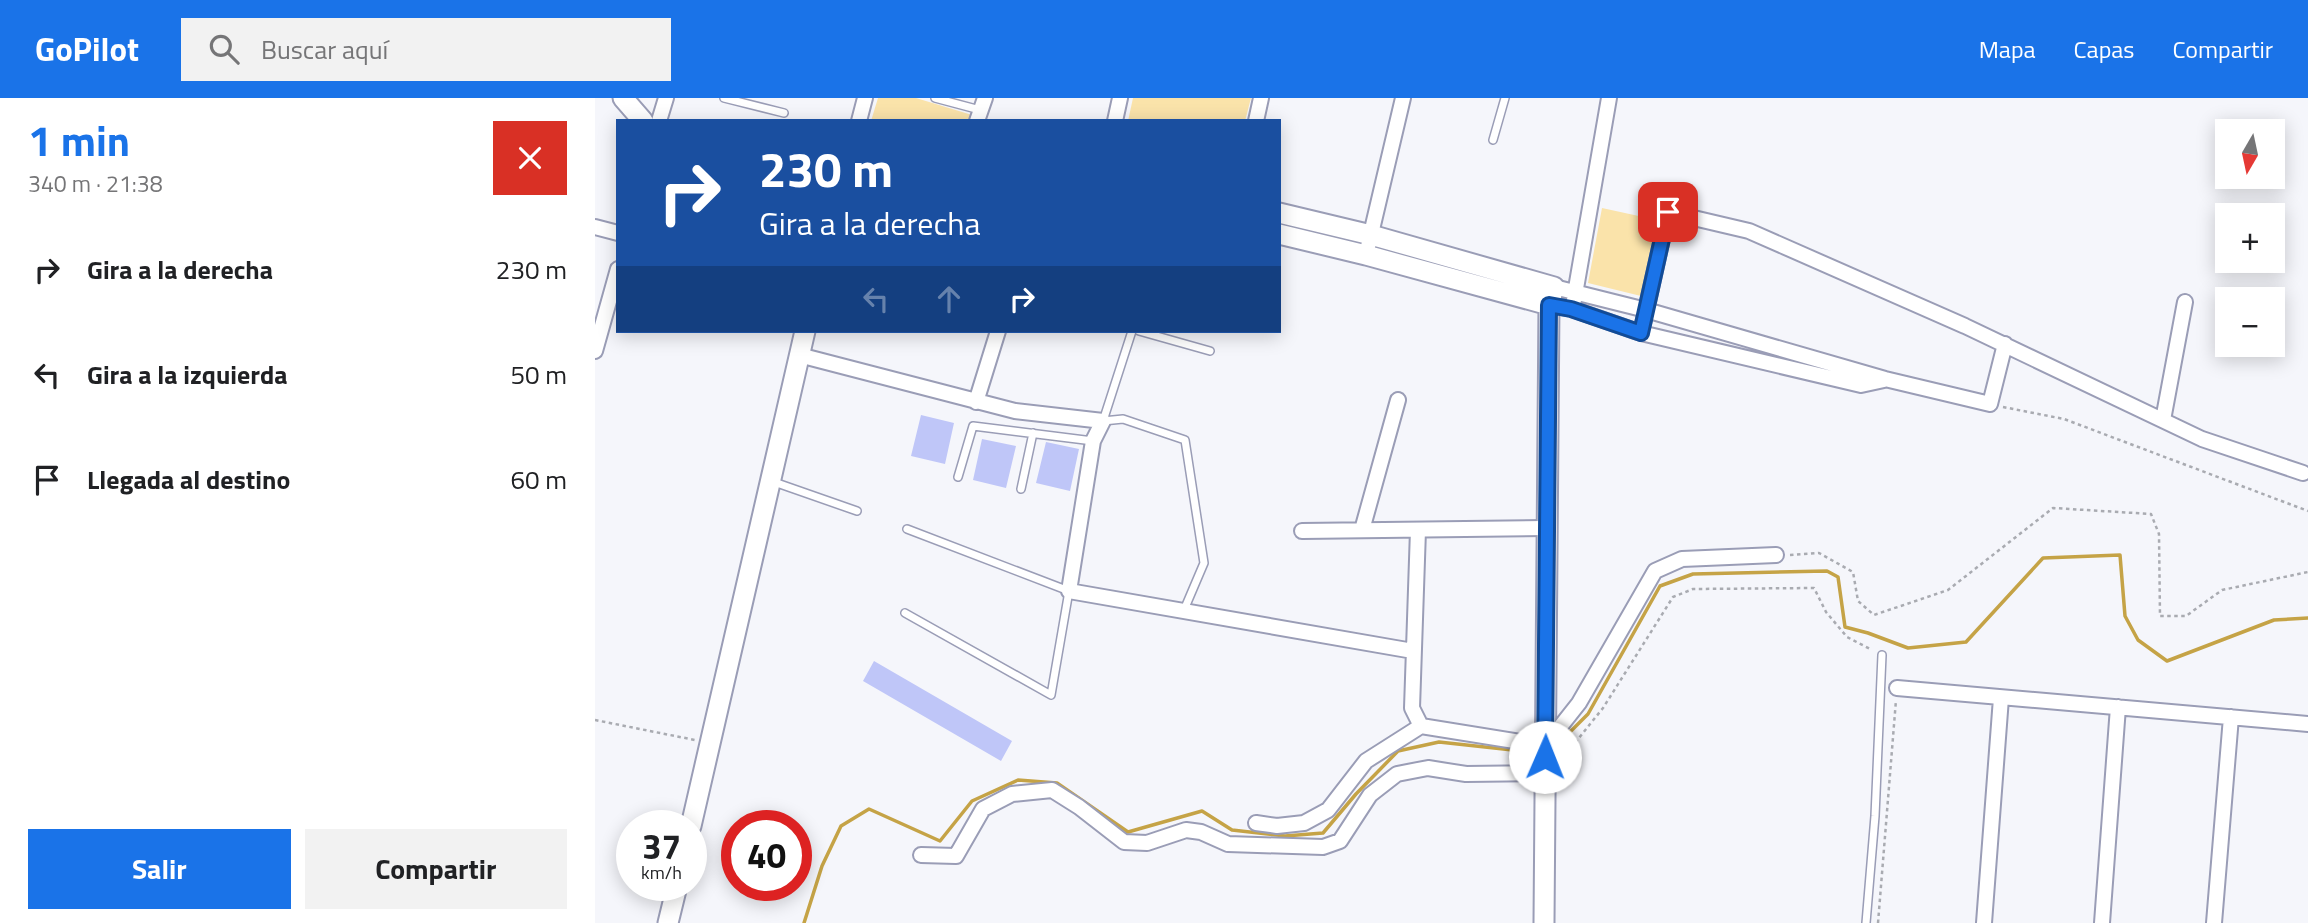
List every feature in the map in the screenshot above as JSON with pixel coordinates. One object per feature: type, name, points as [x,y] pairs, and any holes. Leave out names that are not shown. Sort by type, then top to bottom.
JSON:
[{"type":"street","points":[[623,98],[641,119]]},
{"type":"street","points":[[660,119],[666,98]]},
{"type":"street","points":[[860,119],[865,98]]},
{"type":"street","points":[[1115,119],[1120,98]]},
{"type":"street","points":[[1256,119],[1261,98]]},
{"type":"street","points":[[1366,255],[1403,98]]},
{"type":"street","points":[[1571,309],[1609,98]]},
{"type":"street","points":[[1641,333],[1668,212],[1749,231],[2005,344],[2202,439],[2303,473]]},
{"type":"street","points":[[1281,213],[1371,235],[1551,296],[1571,309],[1641,333],[1861,386],[1885,379]]},
{"type":"street","points":[[595,227],[616,232]]},
{"type":"street","points":[[1281,234],[1551,296],[1575,293],[1646,310],[1885,379],[1990,404],[2005,344]]},
{"type":"street","points":[[595,351],[616,277]]},
{"type":"street","points":[[1544,923],[1545,528],[1551,296]]},
{"type":"street","points":[[2163,420],[2185,302]]},
{"type":"street","points":[[695,810],[804,333]]},
{"type":"street","points":[[976,402],[997,333]]},
{"type":"street","points":[[799,355],[1015,411],[1103,421],[1093,441],[1069,591],[1413,651]]},
{"type":"street","points":[[1362,530],[1398,400]]},
{"type":"street","points":[[1302,531],[1545,528]]},
{"type":"street","points":[[1418,530],[1412,708],[1421,726]]},
{"type":"street","points":[[921,855],[956,856],[983,809],[1012,794],[1052,790],[1124,842],[1147,843],[1186,830],[1201,832],[1228,844],[1323,848],[1340,841],[1370,795],[1397,774],[1427,768],[1466,774],[1545,756],[1579,703],[1655,571],[1682,559],[1776,555]]},
{"type":"street","points":[[1897,688],[2308,724]]},
{"type":"street","points":[[1984,923],[2001,698]]},
{"type":"street","points":[[2102,923],[2118,707]]},
{"type":"street","points":[[2214,923],[2231,717]]},
{"type":"street","points":[[1256,823],[1277,826],[1304,823],[1328,810],[1366,761],[1421,726],[1545,756]]},
{"type":"street","points":[[668,923],[673,901]]},
{"type":"lane","points":[[724,98],[784,113]]},
{"type":"lane","points":[[936,98],[980,110]]},
{"type":"lane","points":[[1493,140],[1505,98]]},
{"type":"lane","points":[[1131,333],[1103,421],[1123,419],[1185,440],[1204,563],[1184,610]]},
{"type":"lane","points":[[1146,333],[1210,351]]},
{"type":"lane","points":[[958,477],[973,426],[1093,441]]},
{"type":"lane","points":[[1021,489],[1033,433]]},
{"type":"lane","points":[[770,481],[857,511]]},
{"type":"lane","points":[[905,613],[1051,695],[1069,591],[907,529]]},
{"type":"lane","points":[[1866,923],[1875,816],[1882,655]]},
{"type":"path","points":[[1990,404],[2064,419],[2308,511]]},
{"type":"path","points":[[1776,555],[1819,553],[1853,572],[1858,601],[1874,615],[1948,590],[2053,508],[2151,514],[2159,534],[2160,617],[2186,616],[2222,590],[2308,572]]},
{"type":"path","points":[[1545,756],[1568,754],[1603,708],[1673,597],[1693,589],[1814,588],[1826,612],[1847,637],[1882,655]]},
{"type":"path","points":[[1878,923],[1897,688]]},
{"type":"path","points":[[595,720],[710,743]]},
{"type":"shaded area","points":[[878,98],[916,98],[972,115],[970,119],[872,119]]},
{"type":"shaded area","points":[[1133,98],[1251,98],[1246,119],[1128,119]]},
{"type":"shaded area","points":[[1602,208],[1657,220],[1641,296],[1588,283]]},
{"type":"building","points":[[921,415],[954,423],[945,464],[911,456]]},
{"type":"building","points":[[982,439],[1016,446],[1006,488],[973,480]]},
{"type":"building","points":[[1046,442],[1079,449],[1070,491],[1036,483]]},
{"type":"building","points":[[874,661],[1012,741],[1001,761],[863,681]]},
{"type":"waterway","points":[[1551,751],[1588,714],[1660,586],[1693,574],[1827,571],[1838,577],[1845,627],[1908,648],[1966,642],[2043,558],[2120,555],[2125,616],[2138,640],[2167,661],[2274,620],[2308,618]]},
{"type":"waterway","points":[[804,923],[822,866],[841,826],[869,809],[940,841],[972,801],[1018,780],[1057,783],[1128,832],[1202,811],[1232,830],[1285,836],[1323,833],[1398,751],[1439,742],[1540,753]]},
{"type":"route","points":[[1545,757],[1549,305],[1571,309],[1641,333],[1668,212]]}]
